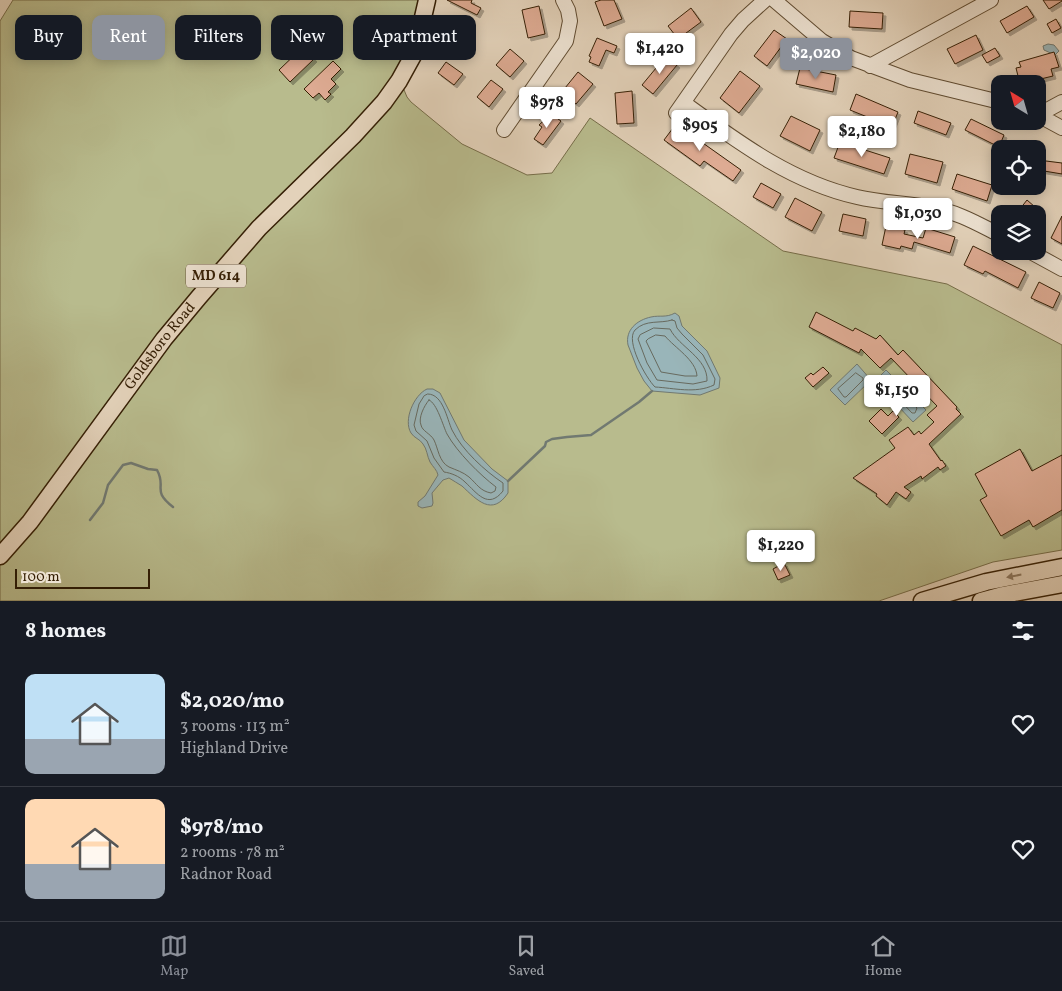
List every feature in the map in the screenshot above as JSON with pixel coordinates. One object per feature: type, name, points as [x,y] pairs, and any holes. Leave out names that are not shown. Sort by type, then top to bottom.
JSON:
[{"type":"main road","name":"Goldsboro Road","points":[[0,556],[30,522],[164,339],[199,297],[259,228],[353,136],[384,102],[400,81],[415,52],[427,0]]},
{"type":"main road","points":[[922,601],[986,582],[1062,567]]},
{"type":"main road","points":[[985,600],[1062,584]]},
{"type":"street","points":[[504,130],[566,41],[570,21],[568,10],[563,0]]},
{"type":"street","points":[[765,0],[731,34],[680,108],[798,177],[858,198],[935,208],[968,218],[991,230]]},
{"type":"street","points":[[774,0],[822,41],[851,58],[910,80],[991,100]]},
{"type":"street","points":[[870,66],[991,0]]},
{"type":"street","points":[[1046,111],[1062,102]]},
{"type":"street","points":[[1046,119],[1062,128]]},
{"type":"street","points":[[1046,260],[1062,269]]},
{"type":"street","points":[[985,600],[986,582]]},
{"type":"green space","points":[[13,0],[419,0],[416,15],[353,15],[353,60],[402,60],[397,73],[407,97],[462,144],[527,175],[552,173],[590,118],[783,251],[947,284],[1062,345],[1062,550],[993,562],[879,601],[0,601],[0,21]]},
{"type":"water","points":[[1048,44],[1054,45],[1059,51],[1055,55],[1044,50],[1043,46]]},
{"type":"water","points":[[675,313],[679,316],[682,326],[707,351],[720,378],[719,388],[700,395],[652,391],[644,381],[628,345],[630,330],[646,318]]},
{"type":"water","points":[[857,364],[871,380],[845,405],[830,390]]},
{"type":"water","points":[[886,370],[892,376],[883,384],[877,379]]},
{"type":"water","points":[[896,379],[926,410],[913,422],[883,390]]},
{"type":"water","points":[[427,389],[433,389],[440,393],[464,440],[492,469],[508,481],[508,493],[496,504],[490,505],[479,501],[462,486],[449,478],[443,480],[432,493],[432,506],[422,508],[418,506],[418,502],[425,496],[438,475],[430,462],[424,446],[412,435],[408,421],[414,402]]},
{"type":"building","points":[[447,0],[472,0],[471,3],[481,8],[477,15]]},
{"type":"building","points":[[614,0],[622,19],[604,26],[595,2]]},
{"type":"building","points":[[1043,0],[1062,0],[1062,1],[1049,9]]},
{"type":"building","points":[[539,6],[545,34],[528,38],[522,10]]},
{"type":"building","points":[[1027,6],[1034,17],[1007,33],[1000,21]]},
{"type":"building","points":[[691,8],[701,22],[678,39],[668,26]]},
{"type":"building","points":[[850,11],[883,13],[882,29],[849,27]]},
{"type":"building","points":[[1056,19],[1061,28],[1052,33],[1047,24]]},
{"type":"building","points":[[774,30],[787,39],[767,66],[754,56]]},
{"type":"building","points":[[976,35],[983,50],[955,64],[947,49]]},
{"type":"building","points":[[597,38],[617,46],[614,53],[606,50],[599,66],[589,62],[591,57],[589,56]]},
{"type":"building","points":[[995,48],[1000,56],[987,63],[982,55]]},
{"type":"building","points":[[510,49],[524,61],[510,77],[496,65]]},
{"type":"building","points":[[1054,52],[1059,67],[1051,69],[1053,76],[1046,78],[1046,75],[1018,75],[1016,68],[1021,67],[1019,62]]},
{"type":"building","points":[[666,56],[677,65],[653,94],[642,85]]},
{"type":"building","points":[[289,60],[313,60],[290,82],[279,70]]},
{"type":"building","points":[[333,61],[341,69],[331,79],[336,84],[328,92],[331,94],[325,100],[319,93],[313,98],[304,89]]},
{"type":"building","points":[[446,62],[463,74],[454,85],[438,73]]},
{"type":"building","points":[[800,68],[836,75],[833,92],[796,84]]},
{"type":"building","points":[[740,71],[760,86],[739,113],[720,98]]},
{"type":"building","points":[[578,72],[593,84],[576,104],[566,96],[570,92],[565,88]]},
{"type":"building","points":[[491,80],[503,89],[489,107],[477,97]]},
{"type":"building","points":[[632,91],[634,123],[617,124],[615,93]]},
{"type":"building","points":[[856,94],[898,112],[892,127],[850,110]]},
{"type":"building","points":[[918,111],[951,123],[946,135],[914,123]]},
{"type":"building","points":[[551,114],[561,121],[543,145],[534,139],[542,127],[539,125]]},
{"type":"building","points":[[791,116],[820,130],[810,151],[780,136]]},
{"type":"building","points":[[971,119],[1004,135],[1002,140],[991,140],[991,143],[965,130]]},
{"type":"building","points":[[676,124],[741,170],[733,181],[704,161],[700,166],[664,140]]},
{"type":"building","points":[[840,142],[890,158],[884,174],[834,158]]},
{"type":"building","points":[[910,154],[943,162],[937,183],[905,174]]},
{"type":"building","points":[[1046,161],[1062,163],[1062,174],[1046,171]]},
{"type":"building","points":[[957,174],[991,185],[987,201],[952,189]]},
{"type":"building","points":[[761,183],[781,194],[773,208],[753,197]]},
{"type":"building","points":[[795,198],[822,212],[812,231],[785,217]]},
{"type":"building","points":[[1027,200],[1033,205],[1023,205]]},
{"type":"building","points":[[843,214],[866,219],[863,236],[839,231]]},
{"type":"building","points":[[1062,216],[1062,244],[1051,238]]},
{"type":"building","points":[[886,226],[905,230],[904,234],[923,238],[926,228],[955,237],[950,253],[914,242],[912,249],[901,246],[900,249],[882,245]]},
{"type":"building","points":[[973,246],[991,255],[991,260],[1002,260],[1026,272],[1018,288],[985,271],[983,274],[964,265]]},
{"type":"building","points":[[1039,282],[1060,293],[1053,308],[1031,298]]},
{"type":"building","points":[[816,312],[853,331],[855,328],[876,339],[880,335],[898,355],[903,350],[957,407],[956,409],[961,414],[929,444],[946,466],[940,470],[938,467],[922,479],[921,476],[904,487],[911,492],[906,499],[896,492],[887,505],[876,496],[877,494],[853,478],[895,448],[889,440],[908,427],[914,435],[919,431],[921,434],[934,422],[927,415],[937,406],[891,358],[880,368],[861,349],[859,353],[809,327]]},
{"type":"building","points":[[823,367],[829,373],[813,387],[805,378],[811,373],[813,375]]},
{"type":"building","points":[[881,409],[888,416],[893,411],[899,417],[882,434],[869,421]]},
{"type":"building","points":[[1020,449],[1032,471],[1062,455],[1062,510],[1033,527],[1029,520],[1001,536],[980,500],[987,496],[975,474]]},
{"type":"building","points":[[784,563],[790,575],[778,580],[773,569]]},
{"type":"waterway","points":[[508,481],[545,446],[546,442],[552,439],[591,435],[652,391]]},
{"type":"waterway","points":[[90,520],[103,503],[108,485],[123,465],[131,463],[157,470],[161,481],[161,493],[173,507]]}]
